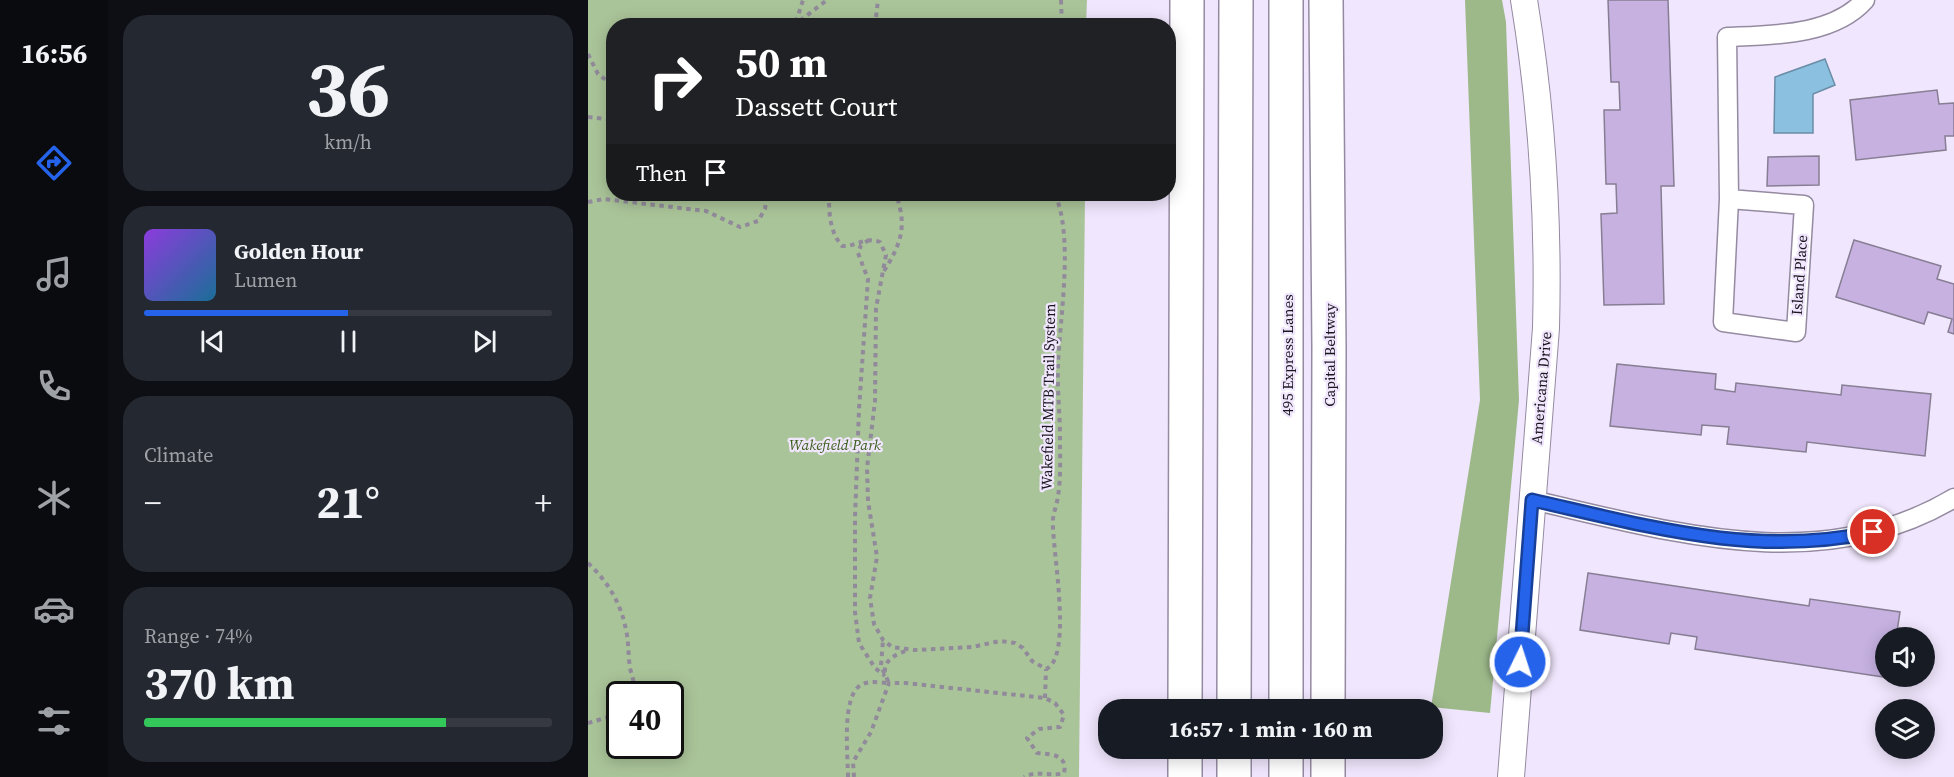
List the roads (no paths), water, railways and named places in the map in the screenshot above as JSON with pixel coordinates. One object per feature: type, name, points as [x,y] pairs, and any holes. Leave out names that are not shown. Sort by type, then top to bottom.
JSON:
[{"type":"highway","points":[[1185,699],[1187,0]]},
{"type":"highway","points":[[1234,699],[1236,0]]},
{"type":"highway","name":"495 Express Lanes","points":[[1286,0],[1286,699]]},
{"type":"highway","name":"Capital Beltway","points":[[1326,0],[1329,336],[1328,699]]},
{"type":"highway","points":[[1185,759],[1185,777]]},
{"type":"highway","points":[[1234,759],[1234,777]]},
{"type":"highway","points":[[1286,759],[1286,777]]},
{"type":"highway","points":[[1328,759],[1328,777]]},
{"type":"street","name":"Americana Drive","points":[[1511,777],[1546,328],[1548,263],[1546,177],[1536,74],[1524,0]]},
{"type":"street","name":"Island Place","points":[[1729,199],[1804,205],[1796,332],[1723,322],[1729,199],[1727,37],[1800,31],[1842,18],[1857,9],[1865,0]]},
{"type":"street","points":[[1532,500],[1705,538],[1757,543],[1811,542],[1848,538],[1914,518],[1954,498]]},
{"type":"water","points":[[1825,59],[1835,85],[1813,94],[1813,133],[1774,133],[1775,77]]},
{"type":"park label","name":"Wakefield Park","points":[[835,444]]}]
